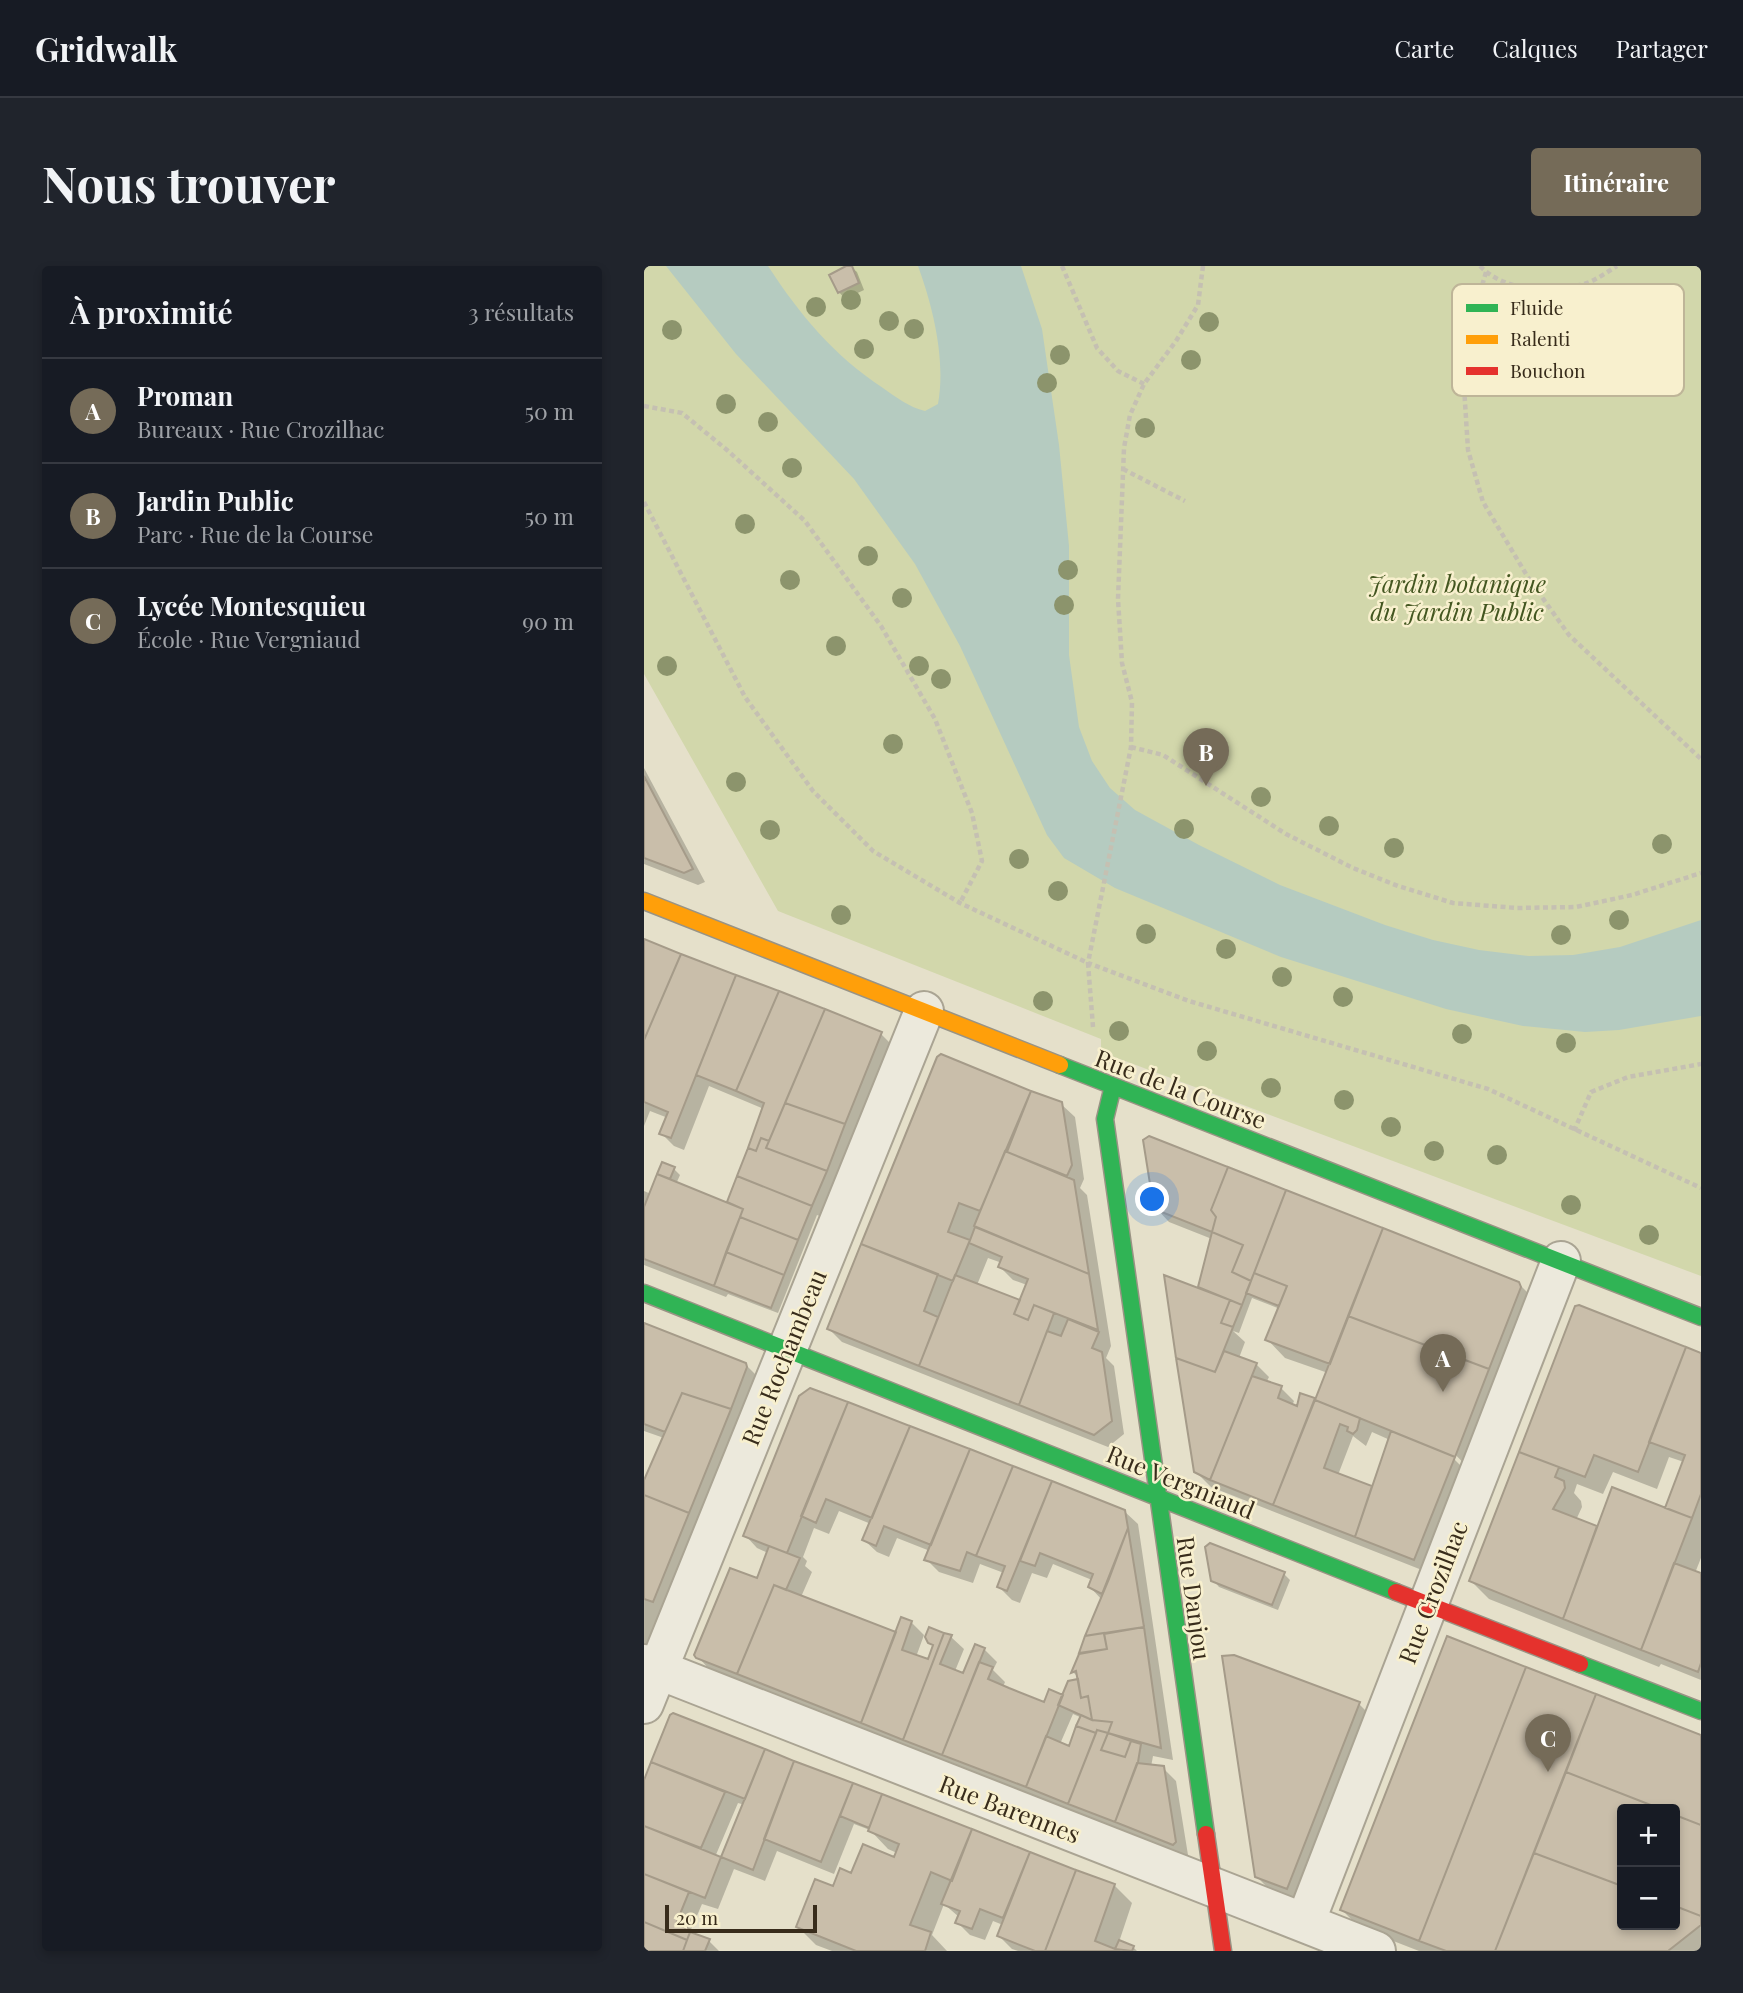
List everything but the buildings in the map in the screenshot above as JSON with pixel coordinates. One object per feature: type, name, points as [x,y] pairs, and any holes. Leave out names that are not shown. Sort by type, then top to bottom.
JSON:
[{"type":"street","name":"Rue de la Course","points":[[644,901],[1701,1317]]},
{"type":"street","name":"Rue Rochambeau","points":[[644,1704],[651,1667],[787,1349],[924,1011]]},
{"type":"street","name":"Rue Danjou","points":[[1112,1086],[1105,1119],[1223,1951]]},
{"type":"street","name":"Rue Crozilhac","points":[[1304,1923],[1562,1261]]},
{"type":"street","name":"Rue Vergniaud","points":[[644,1293],[1701,1711]]},
{"type":"street","name":"Rue Barennes","points":[[651,1667],[1376,1951]]},
{"type":"path","points":[[1062,266],[1097,348],[1118,371],[1144,384]]},
{"type":"path","points":[[1480,266],[1510,284]]},
{"type":"path","points":[[1585,284],[1617,266]]},
{"type":"path","points":[[1094,1037],[1088,963],[1131,747],[1132,702],[1122,663],[1118,599],[1124,448],[1130,415],[1144,384],[1176,341],[1198,305],[1206,267]]},
{"type":"path","points":[[1483,284],[1486,272]]},
{"type":"path","points":[[1465,396],[1468,450],[1483,502],[1529,579],[1569,635],[1701,759]]},
{"type":"path","points":[[644,406],[682,413],[805,521],[881,626],[935,719],[972,813],[982,861],[960,903]]},
{"type":"path","points":[[1123,469],[1185,501]]},
{"type":"path","points":[[644,502],[745,697],[813,790],[873,851],[960,903],[1088,963],[1189,1001],[1488,1089],[1701,1188]]},
{"type":"path","points":[[1131,747],[1163,755],[1286,834],[1353,868],[1398,886],[1453,903],[1517,908],[1576,907],[1632,895],[1701,873]]},
{"type":"path","points":[[1574,1131],[1591,1092],[1628,1077],[1701,1065]]},
{"type":"green space","name":"Jardin botanique du Jardin Public","points":[[644,266],[1701,266],[1701,1276],[1101,1052],[1101,1039],[778,911],[644,674]]},
{"type":"shaded area","points":[[666,266],[768,266],[805,317],[848,362],[908,405],[925,411],[938,404],[940,370],[937,334],[918,266],[1021,266],[1042,329],[1059,445],[1069,546],[1069,655],[1079,727],[1092,761],[1110,788],[1135,810],[1280,885],[1385,925],[1433,940],[1479,950],[1529,956],[1573,955],[1620,947],[1701,920],[1701,1016],[1619,1030],[1585,1032],[1523,1026],[1446,1009],[1281,957],[1115,888],[1064,858],[1047,835],[960,646],[915,564],[854,479],[736,354]]},
{"type":"traffic: fast","points":[[1060,1065],[1701,1317]]},
{"type":"traffic: fast","points":[[1113,1086],[1105,1119],[1206,1834]]},
{"type":"traffic: fast","points":[[644,1293],[1396,1592]]},
{"type":"traffic: fast","points":[[1580,1664],[1701,1711]]},
{"type":"traffic: slow","points":[[644,901],[1060,1065]]},
{"type":"traffic: jam","points":[[1396,1592],[1580,1664]]},
{"type":"traffic: jam","points":[[1206,1834],[1223,1951]]},
{"type":"place","name":"Jardin Public","points":[[1206,786]]},
{"type":"place","name":"Proman","points":[[1443,1392]]},
{"type":"place","name":"Lycée Montesquieu","points":[[1548,1772]]}]
